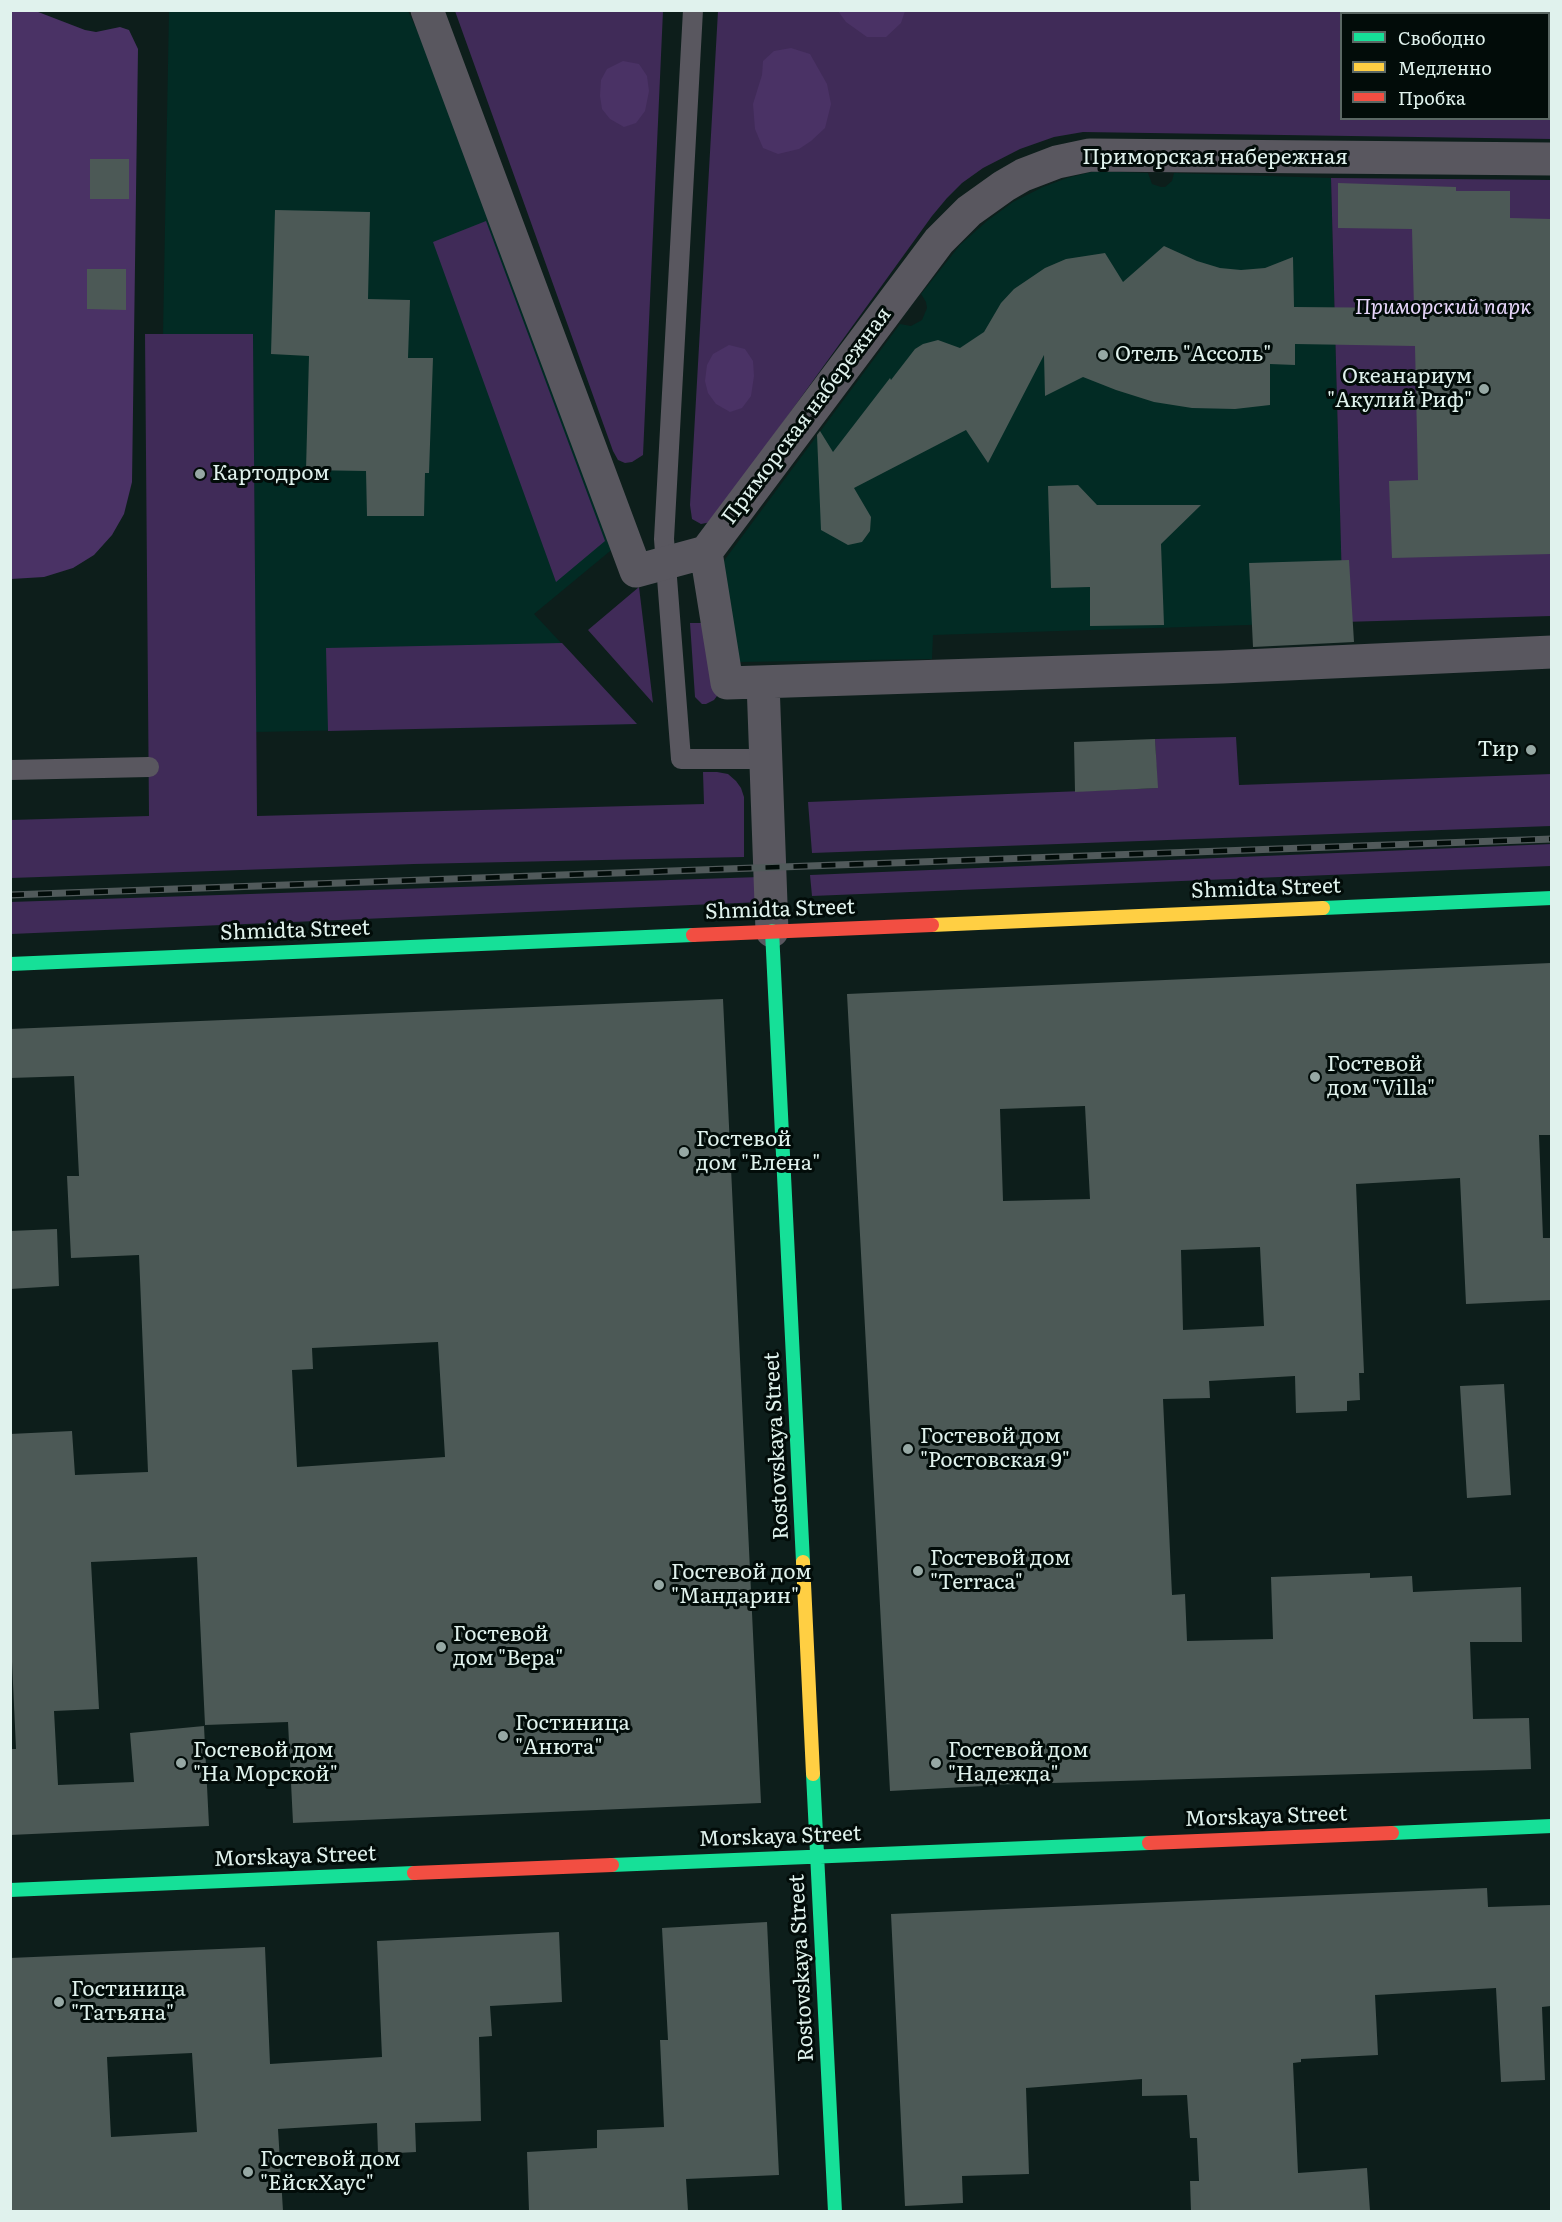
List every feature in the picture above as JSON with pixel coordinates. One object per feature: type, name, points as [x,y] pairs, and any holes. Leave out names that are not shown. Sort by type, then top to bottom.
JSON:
[{"type":"street","points":[[427,10],[651,567],[706,552],[727,683],[1198,668],[1551,652]]},
{"type":"street","name":"Приморская набережная","points":[[706,552],[939,240],[969,211],[1004,186],[1023,176],[1057,162],[1090,155],[1551,159]]},
{"type":"street","points":[[763,682],[772,931]]},
{"type":"street","name":"Shmidta Street","points":[[10,964],[1551,898]]},
{"type":"street","name":"Rostovskaya Street","points":[[772,931],[835,2211]]},
{"type":"street","name":"Morskaya Street","points":[[10,1890],[1551,1826]]},
{"type":"lane","points":[[693,10],[664,539],[651,567],[681,759],[766,750]]},
{"type":"lane","points":[[10,770],[149,767]]},
{"type":"shaded area","points":[[33,10],[85,30],[96,32],[120,27],[129,30],[138,49],[132,482],[124,514],[112,535],[94,555],[73,568],[44,577],[11,579],[10,11]]},
{"type":"shaded area","points":[[169,11],[408,11],[426,49],[615,547],[534,614],[637,724],[256,732],[253,334],[163,334]]},
{"type":"shaded area","points":[[838,11],[905,11],[901,23],[886,37],[867,37],[846,22]]},
{"type":"shaded area","points":[[791,48],[810,54],[827,84],[831,104],[825,128],[799,149],[778,154],[763,148],[755,129],[753,104],[762,75],[763,61],[774,51]]},
{"type":"shaded area","points":[[623,61],[639,64],[647,76],[649,91],[645,111],[636,123],[624,127],[610,119],[602,109],[600,96],[601,80],[607,69]]},
{"type":"shaded area","points":[[1095,171],[1148,173],[1152,184],[1161,187],[1165,187],[1172,181],[1174,173],[1331,178],[1343,622],[933,635],[932,659],[739,662],[723,562],[900,324],[911,326],[922,320],[927,308],[921,294],[960,245],[1013,202],[1043,187]]},
{"type":"shaded area","points":[[729,345],[745,349],[753,361],[754,376],[751,396],[742,408],[730,412],[716,404],[708,393],[705,381],[707,365],[713,354]]},
{"type":"green space","points":[[455,11],[663,11],[643,455],[632,462],[625,463],[618,460],[613,451]]},
{"type":"green space","points":[[718,11],[1551,11],[1551,139],[1083,132],[1054,137],[1020,149],[983,168],[962,183],[932,216],[711,522],[701,524],[692,519],[690,505]]},
{"type":"green space","name":"Приморский парк","points":[[1331,178],[1551,180],[1551,616],[1343,622]]},
{"type":"green space","points":[[486,221],[605,541],[556,582],[433,242]]},
{"type":"green space","points":[[145,334],[253,334],[257,816],[704,804],[703,772],[717,772],[728,774],[736,781],[744,797],[744,857],[414,864],[11,878],[10,820],[149,816]]},
{"type":"green space","points":[[639,587],[653,703],[588,630]]},
{"type":"green space","points":[[690,623],[703,623],[717,696],[706,704],[702,704],[695,697]]},
{"type":"green space","points":[[562,643],[637,724],[328,731],[326,648]]},
{"type":"green space","points":[[1236,737],[1239,785],[1552,774],[1551,826],[812,853],[808,802],[1157,788],[1155,739]]},
{"type":"green space","points":[[1552,844],[1551,866],[812,896],[810,875]]},
{"type":"green space","points":[[760,877],[762,902],[11,934],[10,902]]},
{"type":"building","points":[[90,159],[129,159],[129,199],[90,199]]},
{"type":"building","points":[[1338,183],[1456,187],[1456,191],[1510,191],[1510,218],[1551,219],[1551,554],[1392,558],[1389,481],[1418,480],[1415,346],[1295,344],[1295,365],[1270,364],[1270,405],[1235,409],[1192,408],[1154,402],[1083,377],[1045,396],[1044,355],[988,463],[966,430],[854,488],[871,517],[870,531],[862,542],[848,545],[821,530],[817,435],[820,431],[833,452],[915,349],[938,340],[960,348],[984,332],[1001,303],[1014,289],[1045,268],[1066,259],[1105,253],[1123,282],[1164,246],[1197,261],[1220,268],[1241,270],[1265,268],[1293,257],[1294,307],[1414,308],[1412,229],[1338,228]]},
{"type":"building","points":[[275,210],[370,212],[368,299],[410,300],[408,358],[433,358],[429,473],[425,473],[424,516],[367,516],[366,471],[306,470],[309,356],[271,354]]},
{"type":"building","points":[[87,269],[126,269],[126,310],[87,309]]},
{"type":"building","points":[[1078,485],[1097,505],[1201,505],[1161,544],[1164,625],[1090,626],[1090,587],[1051,588],[1048,486]]},
{"type":"building","points":[[1349,560],[1354,642],[1253,647],[1249,563]]},
{"type":"building","points":[[1155,739],[1158,788],[1075,792],[1074,742]]},
{"type":"building","points":[[1551,963],[1551,1135],[1539,1135],[1543,1238],[1551,1238],[1551,1300],[1466,1304],[1460,1178],[1356,1184],[1364,1373],[1359,1373],[1360,1400],[1347,1401],[1347,1411],[1296,1413],[1295,1376],[1209,1381],[1210,1398],[1163,1399],[1172,1595],[1185,1594],[1187,1641],[1273,1639],[1271,1577],[1370,1573],[1370,1578],[1412,1576],[1413,1592],[1521,1587],[1522,1642],[1470,1642],[1473,1719],[1529,1718],[1531,1769],[984,1785],[890,1791],[847,994]],"holes":[[[1085,1106],[1090,1199],[1003,1201],[1000,1109]],[[1260,1247],[1264,1326],[1183,1330],[1181,1250]]]},
{"type":"building","points":[[723,999],[761,1803],[293,1823],[288,1722],[205,1725],[197,1557],[91,1562],[99,1709],[54,1711],[58,1785],[134,1782],[130,1733],[204,1726],[209,1826],[10,1835],[10,1749],[16,1749],[10,1618],[10,1434],[72,1431],[75,1475],[148,1472],[139,1255],[71,1258],[67,1176],[79,1176],[74,1076],[10,1078],[10,1029]],"holes":[[[438,1342],[445,1457],[297,1467],[292,1370],[313,1369],[312,1348]]]},
{"type":"building","points":[[57,1229],[59,1286],[10,1289],[10,1231]]},
{"type":"building","points":[[1504,1384],[1511,1495],[1467,1498],[1460,1386]]},
{"type":"building","points":[[1487,1888],[1488,1907],[1551,1905],[1551,2006],[1542,2007],[1545,2080],[1501,2082],[1496,1988],[1375,1995],[1378,2055],[1301,2059],[1301,2062],[1293,2063],[1298,2173],[1367,2168],[1370,2211],[1191,2211],[1190,2181],[1199,2181],[1197,2138],[1190,2138],[1187,2095],[1142,2096],[1142,2079],[1026,2088],[1029,2174],[962,2176],[963,2203],[905,2206],[891,1914]]},
{"type":"building","points":[[767,1922],[779,2175],[686,2179],[688,2211],[529,2211],[527,2152],[597,2148],[597,2130],[664,2127],[660,2040],[668,2040],[662,1928]]},
{"type":"building","points":[[559,1932],[562,2002],[490,2006],[492,2036],[479,2037],[481,2121],[415,2123],[416,2152],[378,2154],[377,2123],[278,2129],[283,2211],[10,2211],[10,1958],[265,1947],[270,2064],[382,2057],[377,1941]],"holes":[[[192,2053],[197,2132],[111,2137],[107,2057]]]},
{"type":"railway","points":[[10,895],[1552,839]]},
{"type":"traffic: fast","points":[[1323,908],[1552,898]]},
{"type":"traffic: fast","points":[[772,931],[803,1562]]},
{"type":"traffic: fast","points":[[10,964],[693,935]]},
{"type":"traffic: fast","points":[[813,1774],[835,2212]]},
{"type":"traffic: fast","points":[[1392,1833],[1552,1826]]},
{"type":"traffic: fast","points":[[612,1865],[1149,1843]]},
{"type":"traffic: fast","points":[[10,1890],[414,1873]]},
{"type":"traffic: slow","points":[[932,925],[1323,908]]},
{"type":"traffic: slow","points":[[803,1562],[813,1774]]},
{"type":"traffic: jam","points":[[693,935],[932,925]]},
{"type":"traffic: jam","points":[[1149,1843],[1392,1833]]},
{"type":"traffic: jam","points":[[414,1873],[612,1865]]},
{"type":"place","name":"Отель \"Ассоль\"","points":[[1103,355]]},
{"type":"place","name":"Океанариум \"Акулий Риф\"","points":[[1484,389]]},
{"type":"place","name":"Картодром","points":[[200,474]]},
{"type":"place","name":"Тир","points":[[1531,750]]},
{"type":"place","name":"Гостевой дом \"Villa\"","points":[[1315,1077]]},
{"type":"place","name":"Гостевой дом \"Елена\"","points":[[684,1152]]},
{"type":"place","name":"Гостевой дом \"Ростовская 9\"","points":[[908,1449]]},
{"type":"place","name":"Гостевой дом \"Terraca\"","points":[[918,1571]]},
{"type":"place","name":"Гостевой дом \"Мандарин\"","points":[[659,1585]]},
{"type":"place","name":"Гостевой дом \"Вера\"","points":[[441,1647]]},
{"type":"place","name":"Гостиница \"Анюта\"","points":[[503,1736]]},
{"type":"place","name":"Гостевой дом \"На Морской\"","points":[[181,1763]]},
{"type":"place","name":"Гостевой дом \"Надежда\"","points":[[936,1763]]},
{"type":"place","name":"Гостиница \"Татьяна\"","points":[[59,2002]]},
{"type":"place","name":"Гостевой дом \"ЕйскХаус\"","points":[[248,2172]]}]
